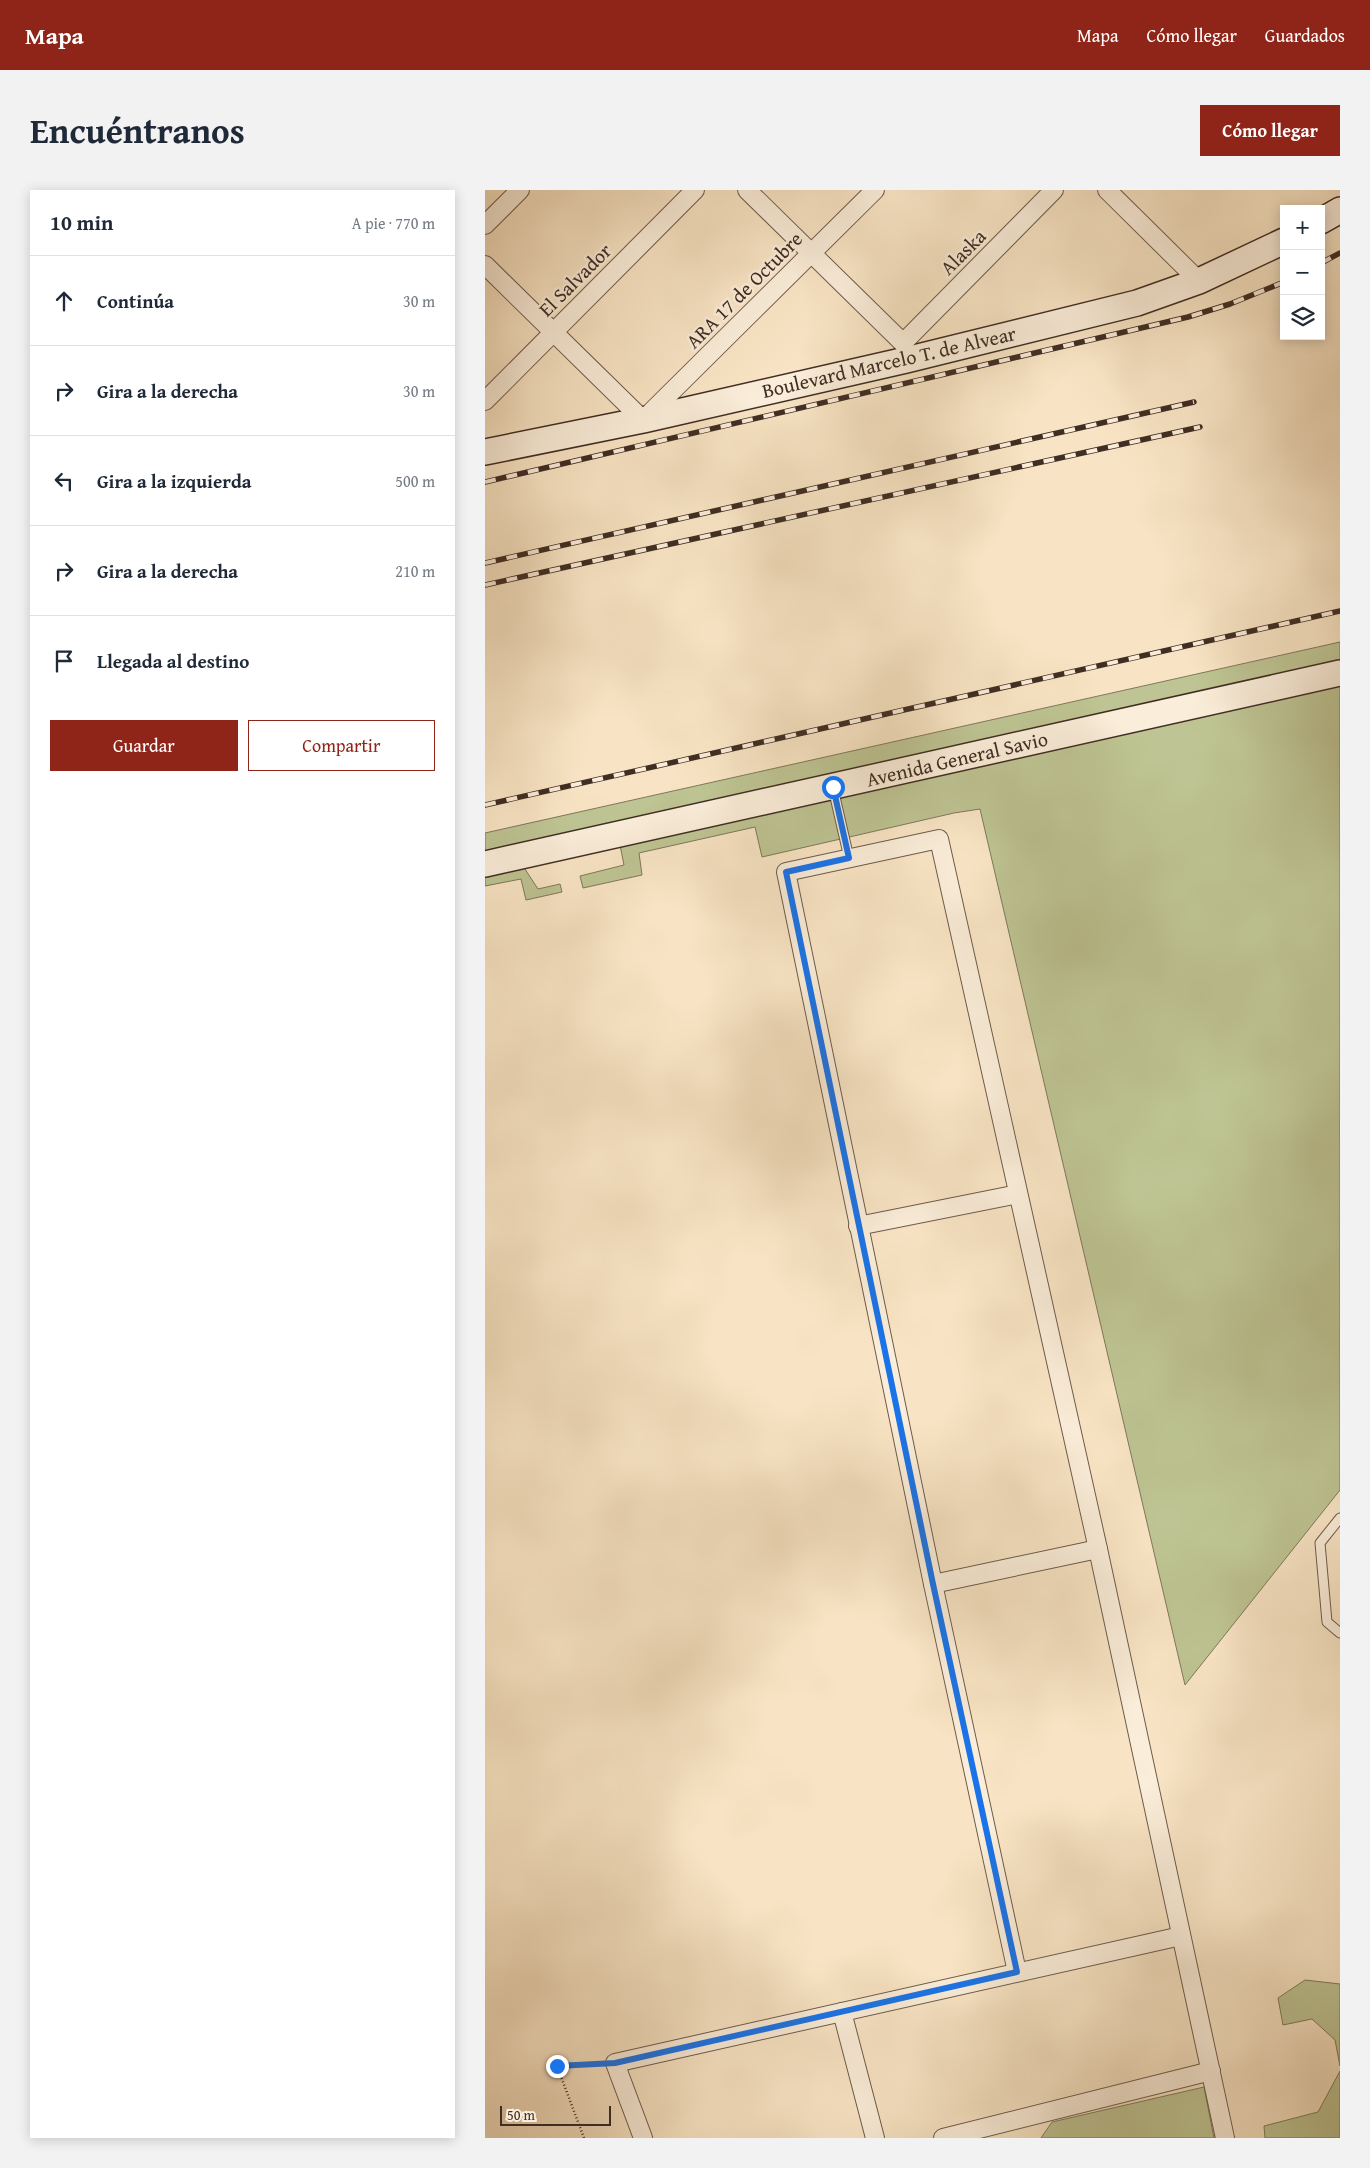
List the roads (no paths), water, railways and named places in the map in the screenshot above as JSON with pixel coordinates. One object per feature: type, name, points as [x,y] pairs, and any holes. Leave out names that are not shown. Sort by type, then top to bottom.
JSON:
[{"type":"main road","points":[[1325,219],[1340,210]]},
{"type":"main road","name":"Boulevard Marcelo T. de Alvear","points":[[485,452],[643,420],[904,351],[1137,302],[1199,281],[1280,243]]},
{"type":"main road","name":"Avenida General Savio","points":[[485,864],[1340,673]]},
{"type":"street","points":[[485,225],[520,190]]},
{"type":"street","name":"El Salvador","points":[[485,401],[695,190]]},
{"type":"street","points":[[747,190],[904,351]]},
{"type":"street","name":"ARA 17 de Octubre","points":[[643,420],[875,190]]},
{"type":"street","name":"Alaska","points":[[904,351],[1054,190]]},
{"type":"street","points":[[1107,190],[1199,281]]},
{"type":"street","points":[[485,264],[643,420]]},
{"type":"street","points":[[1017,1972],[933,1584],[786,872],[939,839],[1098,1549],[1225,2138]]},
{"type":"street","points":[[858,1226],[1018,1194]]},
{"type":"street","points":[[933,1584],[1098,1549]]},
{"type":"street","points":[[643,2138],[615,2063],[1181,1936]]},
{"type":"street","points":[[842,2012],[875,2138]]},
{"type":"street","points":[[943,2138],[1211,2072]]},
{"type":"lane","points":[[833,787],[849,858]]},
{"type":"lane","points":[[1340,1518],[1320,1543],[1327,1622],[1340,1633]]},
{"type":"railway","points":[[1325,261],[1340,253]]},
{"type":"railway","points":[[485,482],[1188,317],[1230,304],[1280,284]]},
{"type":"railway","points":[[485,563],[1194,402]]},
{"type":"railway","points":[[485,585],[1200,427]]},
{"type":"railway","points":[[485,805],[1340,611]]}]
